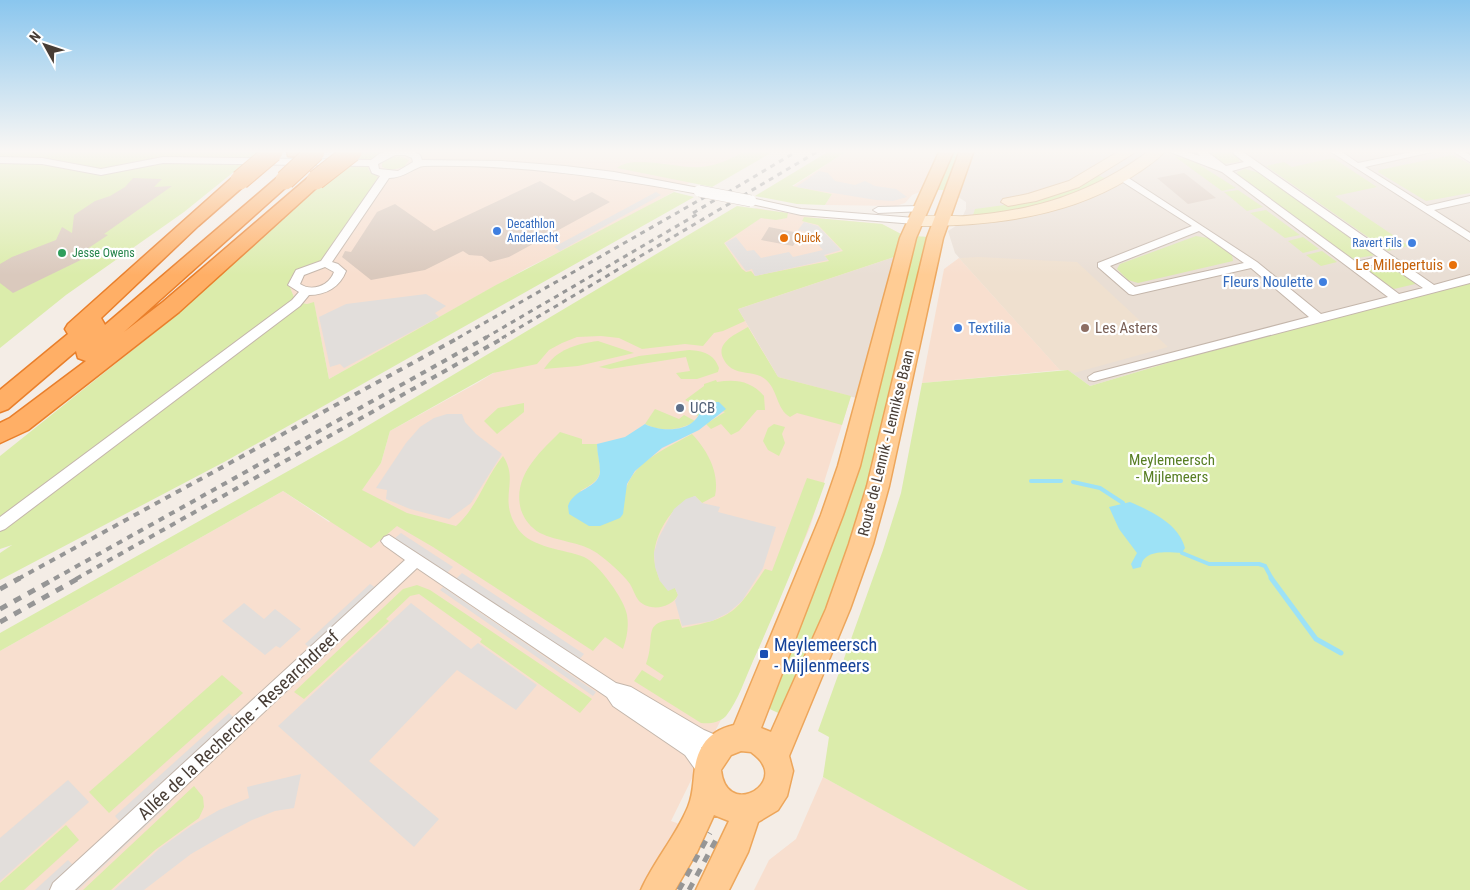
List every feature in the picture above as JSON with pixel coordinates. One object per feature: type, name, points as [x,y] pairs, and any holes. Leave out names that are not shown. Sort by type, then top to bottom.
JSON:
[{"type":"highway","points":[[0,397],[121,288],[190,222],[226,192]]},
{"type":"highway","points":[[0,404],[249,192]]},
{"type":"highway","points":[[0,429],[20,410],[288,192]]},
{"type":"highway","points":[[0,434],[19,424],[104,359],[289,192]]},
{"type":"main road","name":"Route de Lennik - Lennikse Baan","points":[[657,890],[698,819],[720,760],[832,516],[849,466],[908,238],[928,192]]},
{"type":"main road","name":"Route de Lennik - Lennikse Baan","points":[[775,756],[838,609],[861,544],[878,486],[943,215],[952,192]]},
{"type":"main road","points":[[756,739],[767,746],[775,756],[780,778],[774,794],[763,805],[747,811],[731,809],[718,800],[720,760],[756,739]]},
{"type":"main road","points":[[712,890],[737,841],[747,811]]},
{"type":"street","points":[[324,264],[374,192]]},
{"type":"street","points":[[701,192],[821,214],[918,215],[1031,212],[1068,202],[1090,192]]},
{"type":"street","points":[[943,215],[1031,198],[1049,192]]},
{"type":"street","points":[[1144,192],[1200,227],[1252,264],[1319,318]]},
{"type":"street","points":[[1253,192],[1398,298]]},
{"type":"street","points":[[1291,192],[1432,289]]},
{"type":"street","points":[[1398,192],[1470,238]]},
{"type":"street","points":[[1426,209],[1470,199]]},
{"type":"street","points":[[1200,227],[1102,265],[1133,291],[1252,264]]},
{"type":"street","points":[[1354,266],[1386,258]]},
{"type":"street","points":[[324,264],[334,266],[340,271],[339,278],[325,288],[306,291],[298,289],[294,285],[294,280],[306,269],[324,264]]},
{"type":"street","points":[[1094,377],[1470,280]]},
{"type":"street","points":[[0,525],[296,303],[306,291]]},
{"type":"street","points":[[389,540],[612,691],[619,700],[691,749],[720,760]]},
{"type":"street","name":"Allée de la Recherche - Researchdreef","points":[[60,890],[416,560]]},
{"type":"street","points":[[612,691],[625,693],[698,737],[720,760]]},
{"type":"shaded area","points":[[359,192],[674,192],[620,222],[527,268],[329,379],[314,303],[307,304],[292,301],[294,297],[289,285],[291,277],[299,270]]},
{"type":"shaded area","points":[[656,192],[661,195],[560,251],[554,247]]},
{"type":"shaded area","points":[[818,192],[920,192],[912,195],[905,203],[896,206],[825,205],[832,194]]},
{"type":"shaded area","points":[[824,192],[899,192],[907,197],[893,201]]},
{"type":"shaded area","points":[[956,192],[1470,192],[1470,282],[1201,353],[1090,386],[1068,370],[1060,370],[955,253],[948,231],[959,224],[966,209],[966,202],[955,195]]},
{"type":"shaded area","points":[[756,208],[817,218],[882,224],[901,234],[894,257],[738,309],[778,377],[851,396],[810,527],[747,674],[741,679],[671,821],[699,831],[666,890],[0,890],[0,651],[283,491],[329,522],[355,499],[381,463],[390,431],[479,382]]},
{"type":"shaded area","points":[[804,222],[818,226],[841,250],[824,255],[828,260],[755,276],[752,269],[746,271],[725,243],[736,237],[747,251],[754,250],[761,258],[789,252],[793,257],[823,250],[807,232],[798,230]]},
{"type":"shaded area","points":[[894,257],[899,258],[890,276],[856,398],[778,377],[738,309]]},
{"type":"shaded area","name":"Les Asters","points":[[979,257],[1077,262],[1168,347],[1074,373],[1068,370],[1060,370],[959,258]]},
{"type":"shaded area","points":[[959,258],[1060,370],[922,383],[944,269]]},
{"type":"shaded area","points":[[426,294],[446,306],[435,313],[439,317],[344,368],[340,364],[330,367],[319,317],[346,304]]},
{"type":"shaded area","points":[[447,414],[462,414],[465,422],[476,434],[502,454],[471,503],[449,519],[410,509],[386,499],[387,490],[376,488],[406,443],[420,427],[434,418]]},
{"type":"shaded area","points":[[695,496],[702,503],[720,507],[718,512],[776,527],[763,568],[742,601],[728,613],[712,621],[682,626],[675,601],[678,595],[675,588],[668,591],[660,581],[655,567],[654,553],[658,539],[674,509],[686,499]]},
{"type":"shaded area","points":[[401,533],[453,567],[447,573],[394,539]]},
{"type":"shaded area","points":[[462,573],[584,654],[578,661],[456,579]]},
{"type":"shaded area","points":[[370,584],[376,588],[311,649],[305,644]]},
{"type":"shaded area","points":[[443,587],[596,692],[593,696],[440,590]]},
{"type":"shaded area","points":[[244,603],[264,619],[275,609],[301,629],[280,648],[276,646],[265,655],[222,621]]},
{"type":"shaded area","points":[[411,603],[471,649],[478,643],[537,685],[516,710],[457,670],[369,761],[439,819],[414,847],[278,726]]},
{"type":"shaded area","points":[[229,713],[235,719],[121,823],[115,816]]},
{"type":"shaded area","points":[[301,774],[294,808],[275,811],[252,820],[224,835],[191,854],[144,890],[114,890],[160,848],[191,826],[219,810],[249,798],[247,787]]},
{"type":"shaded area","points":[[823,777],[1028,890],[754,890],[769,860],[796,839]]},
{"type":"shaded area","points":[[68,780],[89,802],[0,881],[0,838]]},
{"type":"shaded area","points":[[168,799],[171,802],[78,890],[71,890]]},
{"type":"shaded area","points":[[68,860],[74,866],[48,890],[35,890]]},
{"type":"green space","name":"Jesse Owens","points":[[0,192],[209,192],[184,212],[66,295],[0,348]]},
{"type":"green space","points":[[314,192],[369,192],[323,262],[299,270],[291,277],[289,285],[294,297],[292,301],[307,304],[314,302],[329,379],[496,285],[674,192],[694,197],[226,461],[0,580],[0,553],[12,545],[0,549],[0,456],[174,317],[285,215]]},
{"type":"green space","points":[[762,192],[820,192],[832,194],[825,205],[797,204],[755,196]]},
{"type":"green space","points":[[1049,192],[1085,192],[1056,203],[972,218],[975,209],[1012,204]]},
{"type":"green space","points":[[1224,192],[1240,192],[1263,207],[1247,211]]},
{"type":"green space","points":[[1259,192],[1286,192],[1376,255],[1352,259]]},
{"type":"green space","points":[[1303,192],[1356,192],[1335,196],[1409,246],[1388,251]]},
{"type":"green space","points":[[1410,192],[1470,192],[1470,193],[1426,201]]},
{"type":"green space","points":[[737,206],[788,213],[787,218],[776,220],[761,218],[724,243],[742,269],[746,272],[751,271],[755,276],[829,261],[825,256],[843,251],[818,225],[802,221],[804,217],[882,224],[901,234],[894,257],[738,309],[745,321],[714,333],[703,346],[685,344],[642,349],[619,338],[601,336],[577,337],[549,350],[537,364],[493,373],[390,431],[381,463],[362,490],[407,513],[456,526],[470,511],[503,456],[510,474],[509,508],[518,529],[539,544],[584,557],[603,574],[621,600],[627,615],[628,624],[623,649],[605,637],[593,651],[433,547],[397,526],[371,548],[283,491],[0,651],[0,633],[347,438]]},
{"type":"green space","points":[[1266,210],[1300,235],[1285,238],[1250,213]]},
{"type":"green space","points":[[914,236],[930,237],[865,508],[787,717],[761,705]]},
{"type":"green space","points":[[1196,236],[1208,238],[1232,255],[1233,261],[1138,283],[1128,280],[1117,269],[1120,264]]},
{"type":"green space","points":[[1303,237],[1319,249],[1303,253],[1288,241]]},
{"type":"green space","points":[[1322,251],[1337,262],[1321,266],[1306,255]]},
{"type":"green space","points":[[1388,264],[1415,284],[1394,289],[1366,270]]},
{"type":"green space","name":"Meylemeersch - Mijlemeers","points":[[1470,282],[1470,890],[1028,890],[823,777],[829,737],[818,731],[883,550],[901,493],[922,383],[1068,370],[1090,386],[1201,353]]},
{"type":"green space","points":[[748,327],[778,377],[851,396],[842,425],[797,413],[790,417],[782,409],[772,388],[765,379],[758,375],[735,370],[727,364],[722,354],[724,344],[732,336]]},
{"type":"green space","points":[[598,341],[634,353],[578,366],[544,369],[561,352],[582,344]]},
{"type":"green space","points":[[689,350],[704,352],[711,356],[717,363],[718,372],[697,379],[681,379],[676,373],[690,371],[686,357],[610,369],[599,367],[639,356]]},
{"type":"green space","points":[[716,380],[717,382],[743,382],[754,387],[764,396],[765,410],[757,410],[739,431],[731,435],[721,424],[711,429],[706,424],[725,412],[704,405],[698,416],[688,410],[693,404],[685,400],[704,386],[704,384]]},
{"type":"green space","points":[[524,403],[524,412],[497,434],[484,421],[498,408]]},
{"type":"green space","points":[[655,409],[679,419],[684,415],[695,421],[683,427],[670,429],[651,427],[645,424]]},
{"type":"green space","points":[[774,424],[785,427],[782,434],[785,443],[779,456],[768,450],[763,441],[768,428]]},
{"type":"green space","points":[[560,432],[582,439],[582,444],[597,444],[600,472],[595,482],[580,491],[623,514],[624,498],[628,484],[644,463],[654,455],[692,434],[703,447],[711,462],[716,478],[715,496],[702,503],[695,496],[680,505],[667,519],[655,545],[654,554],[660,581],[675,588],[678,595],[671,603],[666,606],[649,607],[639,601],[630,584],[623,576],[597,553],[583,546],[540,533],[526,520],[521,510],[519,498],[524,476],[536,457]]},
{"type":"green space","points":[[807,478],[825,483],[791,573],[741,690],[726,716],[714,722],[701,723],[634,681],[642,670],[660,681],[664,676],[646,664],[654,627],[667,620],[679,619],[682,628],[713,621],[732,611],[740,604],[765,569],[772,571]]},
{"type":"green space","points":[[417,585],[430,590],[592,699],[580,713],[480,642],[482,639],[419,594],[410,596],[386,619],[389,621],[304,699],[294,692],[403,589]]},
{"type":"green space","points":[[222,675],[243,693],[109,813],[89,792]]},
{"type":"green space","points":[[194,786],[203,797],[204,807],[199,818],[155,850],[111,890],[83,890]]},
{"type":"green space","points":[[66,825],[79,840],[24,890],[0,890],[0,883]]},
{"type":"water","points":[[708,402],[719,402],[726,409],[699,430],[662,448],[635,471],[627,484],[623,514],[620,518],[600,526],[589,526],[569,514],[568,506],[575,495],[598,478],[600,469],[597,444],[625,437],[645,424],[663,429],[684,427],[696,419]]},
{"type":"water","points":[[1130,502],[1155,514],[1170,525],[1182,540],[1185,548],[1182,553],[1163,552],[1151,554],[1146,557],[1141,567],[1133,569],[1131,564],[1137,553],[1119,529],[1109,507]]},
{"type":"building","points":[[117,192],[164,192],[104,234],[108,235],[84,251],[91,255],[13,293],[0,283],[0,264],[12,257],[56,240],[62,227],[72,233],[74,215],[95,201]]},
{"type":"building","name":"Decathlon Anderlecht","points":[[518,192],[558,192],[574,201],[592,192],[610,202],[509,257],[490,262],[482,256],[469,255],[463,251],[425,270],[371,280],[342,257],[345,251],[351,252],[377,212],[395,204],[434,231]]},
{"type":"building","points":[[1173,192],[1208,192],[1216,198],[1188,204]]},
{"type":"building","name":"Quick","points":[[769,227],[807,235],[802,245],[795,243],[793,246],[761,240]]},
{"type":"waterway","points":[[1031,481],[1061,481]]},
{"type":"waterway","points":[[1073,482],[1100,488],[1123,503]]},
{"type":"waterway","points":[[1182,553],[1209,564],[1259,564],[1265,566],[1272,579]]},
{"type":"waterway","points":[[1271,578],[1316,639],[1341,653]]},
{"type":"railway","points":[[693,213],[729,192]]},
{"type":"railway","points":[[502,338],[750,192]]},
{"type":"railway","points":[[458,338],[710,194]]},
{"type":"railway","points":[[485,338],[701,212]]},
{"type":"railway","points":[[18,579],[460,337]]},
{"type":"railway","points":[[54,579],[487,337]]},
{"type":"railway","points":[[76,579],[505,337]]},
{"type":"railway","points":[[0,589],[20,578]]},
{"type":"railway","points":[[0,609],[56,578]]},
{"type":"railway","points":[[0,622],[79,578]]},
{"type":"railway","points":[[679,890],[710,833]]},
{"type":"railway","points":[[689,890],[717,838]]},
{"type":"place","name":"Decathlon Anderlecht","points":[[497,231]]},
{"type":"place","name":"Quick","points":[[784,238]]},
{"type":"place","name":"Ravert Fils","points":[[1412,243]]},
{"type":"place","name":"Jesse Owens","points":[[62,253]]},
{"type":"place","name":"Le Millepertuis","points":[[1453,265]]},
{"type":"place","name":"Fleurs Noulette","points":[[1323,282]]},
{"type":"place","name":"Textilia","points":[[958,328]]},
{"type":"place","name":"Les Asters","points":[[1085,328]]},
{"type":"place","name":"UCB","points":[[680,408]]},
{"type":"place","name":"Meylemeersch - Mijlenmeers","points":[[764,654]]}]
